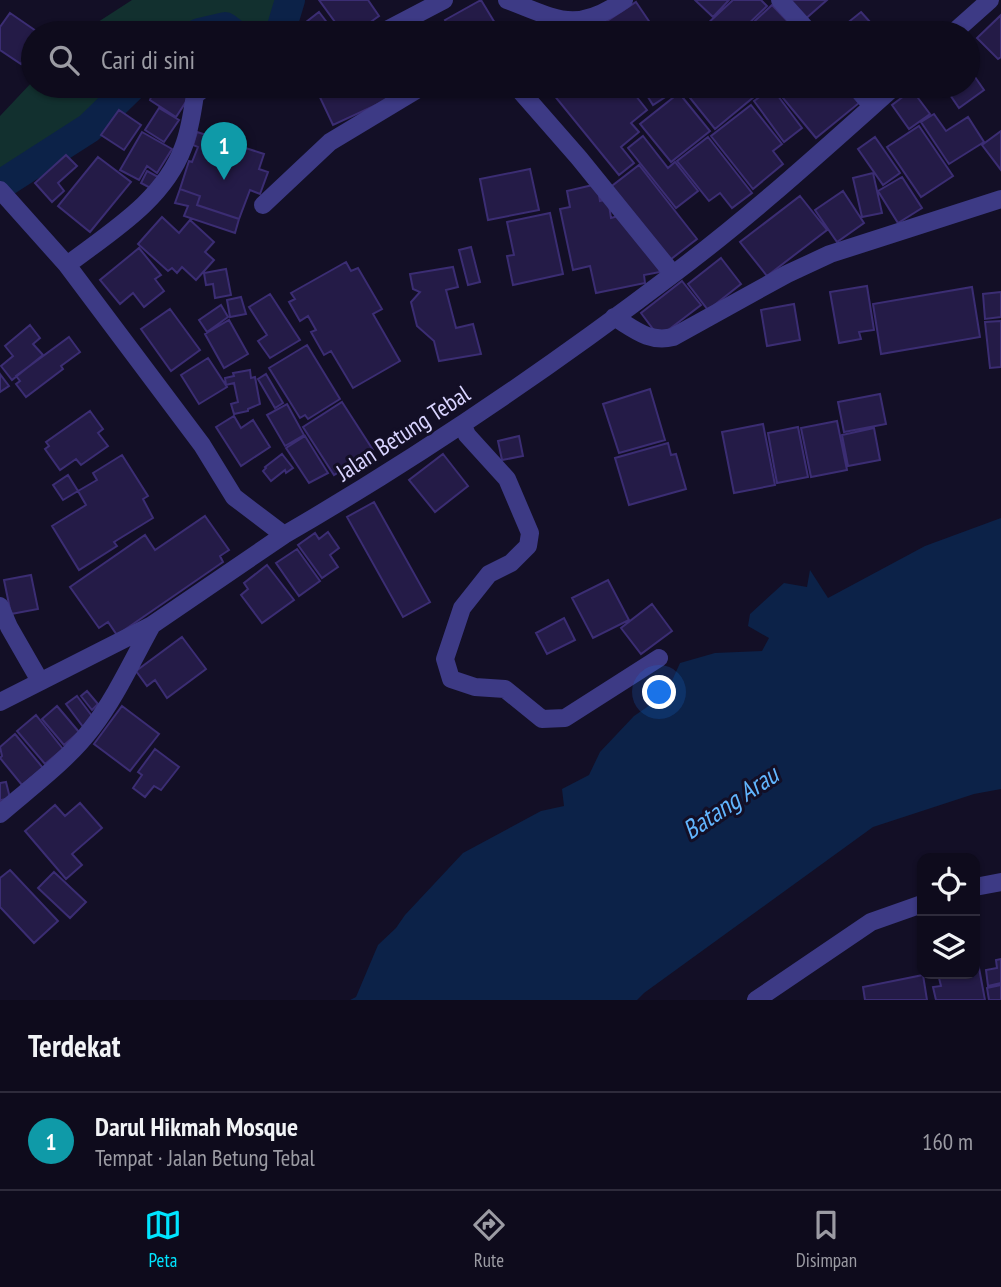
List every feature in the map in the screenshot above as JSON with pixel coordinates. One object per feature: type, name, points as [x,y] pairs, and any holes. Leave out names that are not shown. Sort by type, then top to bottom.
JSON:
[{"type":"street","points":[[404,21],[444,0]]},
{"type":"street","points":[[507,0],[569,21]]},
{"type":"street","points":[[579,21],[597,17],[624,0]]},
{"type":"street","points":[[780,0],[799,21]]},
{"type":"street","points":[[966,21],[990,0]]},
{"type":"street","points":[[67,265],[155,196],[182,151],[194,98]]},
{"type":"street","points":[[262,205],[330,142],[403,98]]},
{"type":"street","points":[[526,98],[673,275]]},
{"type":"street","points":[[865,98],[872,106]]},
{"type":"street","name":"Jalan Betung Tebal","points":[[0,702],[152,625],[284,535],[364,489],[463,426],[673,275],[776,192],[881,98]]},
{"type":"street","points":[[0,190],[67,265],[202,445],[234,497],[284,535]]},
{"type":"street","points":[[614,317],[649,338],[656,340],[673,337],[787,274],[830,254],[1001,199]]},
{"type":"street","points":[[463,426],[467,435],[507,479],[530,533],[528,546],[511,563],[489,574],[462,608],[445,659],[451,679],[475,687],[505,689],[542,719],[565,718],[659,658]]},
{"type":"street","points":[[0,606],[40,681]]},
{"type":"street","points":[[0,814],[71,751],[90,730],[106,708],[152,625]]},
{"type":"street","points":[[980,886],[1001,881]]},
{"type":"street","points":[[756,1000],[871,922],[917,906]]},
{"type":"green space","points":[[132,0],[291,0],[281,6],[280,21],[100,21]]},
{"type":"green space","points":[[21,94],[21,98],[134,98],[0,201],[0,116]]},
{"type":"water","name":"Batang Arau","points":[[1001,518],[1001,789],[974,794],[873,827],[637,1000],[350,1000],[356,997],[378,945],[463,853],[541,811],[564,806],[562,789],[589,775],[600,752],[634,716],[666,694],[680,663],[715,653],[762,651],[769,638],[748,626],[750,614],[784,583],[807,587],[810,570],[828,598],[925,546]]},
{"type":"building","points":[[319,0],[368,0],[379,16],[372,21],[334,21]]},
{"type":"building","points":[[481,0],[494,21],[446,21]]},
{"type":"building","points":[[695,0],[729,0],[713,17]]},
{"type":"building","points":[[733,0],[761,0],[767,6],[751,21],[710,21]]},
{"type":"building","points":[[786,0],[827,0],[803,21]]},
{"type":"building","points":[[636,2],[649,21],[607,21]]},
{"type":"building","points":[[772,5],[787,21],[755,21]]},
{"type":"building","points":[[319,12],[326,21],[307,21]]},
{"type":"building","points":[[861,12],[869,21],[850,21]]},
{"type":"building","points":[[10,13],[22,21],[21,64],[0,50],[0,27]]},
{"type":"building","points":[[1001,15],[1001,57],[998,59],[980,41],[980,35]]},
{"type":"building","points":[[151,98],[188,98],[176,117]]},
{"type":"building","points":[[320,98],[387,100],[333,125]]},
{"type":"building","points":[[556,98],[638,98],[647,110],[631,123],[639,132],[621,147],[634,163],[619,175]]},
{"type":"building","points":[[649,98],[664,98],[653,105]]},
{"type":"building","points":[[673,98],[683,98],[710,131],[671,162],[640,124]]},
{"type":"building","points":[[690,98],[753,98],[715,129]]},
{"type":"building","points":[[758,98],[780,98],[802,128],[784,142],[754,101]]},
{"type":"building","points":[[783,98],[855,98],[859,103],[816,138]]},
{"type":"building","points":[[901,98],[918,98],[930,114],[909,129],[892,105]]},
{"type":"building","points":[[952,98],[973,98],[959,108]]},
{"type":"building","points":[[751,105],[782,144],[773,151],[783,164],[753,189],[711,136]]},
{"type":"building","points":[[159,108],[179,120],[164,142],[145,130]]},
{"type":"building","points":[[119,110],[141,125],[124,150],[101,135]]},
{"type":"building","points":[[934,114],[946,131],[968,117],[984,142],[949,164],[921,122]]},
{"type":"building","points":[[919,126],[953,176],[921,197],[887,147]]},
{"type":"building","points":[[1001,131],[1001,170],[982,145]]},
{"type":"building","points":[[142,132],[172,149],[157,173],[147,166],[139,180],[120,170]]},
{"type":"building","points":[[197,132],[222,140],[220,146],[231,149],[233,144],[264,154],[259,169],[268,172],[260,194],[250,190],[239,219],[197,205],[200,196],[180,189],[189,161],[192,162],[198,147],[193,145]]},
{"type":"building","points":[[643,136],[668,168],[675,162],[698,191],[676,208],[628,148]]},
{"type":"building","points":[[708,137],[752,193],[732,208],[720,193],[709,201],[677,161]]},
{"type":"building","points":[[875,137],[900,173],[883,185],[858,149]]},
{"type":"building","points":[[66,155],[77,166],[58,183],[64,191],[52,202],[35,183]]},
{"type":"building","points":[[98,157],[131,182],[90,232],[58,206]]},
{"type":"building","points":[[639,165],[697,239],[666,263],[608,189]]},
{"type":"building","points":[[530,169],[539,210],[488,220],[480,179]]},
{"type":"building","points":[[147,171],[160,178],[154,190],[141,183]]},
{"type":"building","points":[[873,173],[882,213],[862,217],[853,178]]},
{"type":"building","points":[[902,177],[922,208],[898,223],[878,191]]},
{"type":"building","points":[[597,184],[600,201],[608,199],[611,218],[622,215],[657,259],[660,272],[644,275],[645,283],[596,293],[590,266],[573,270],[560,209],[570,207],[567,191]]},
{"type":"building","points":[[180,189],[200,196],[197,205],[239,219],[235,233],[184,216],[188,206],[175,203]]},
{"type":"building","points":[[843,191],[864,223],[837,242],[815,210]]},
{"type":"building","points":[[800,196],[827,230],[767,276],[740,242]]},
{"type":"building","points":[[550,213],[563,274],[513,285],[507,256],[514,255],[507,222]]},
{"type":"building","points":[[162,217],[179,233],[190,220],[214,242],[205,252],[214,260],[196,280],[182,267],[177,273],[172,268],[168,271],[138,244]]},
{"type":"building","points":[[471,247],[480,282],[468,285],[459,250]]},
{"type":"building","points":[[139,248],[161,275],[155,279],[164,291],[144,307],[133,293],[120,304],[100,280]]},
{"type":"building","points":[[721,258],[741,284],[708,310],[688,284]]},
{"type":"building","points":[[346,262],[351,271],[358,268],[382,309],[373,314],[400,361],[353,388],[331,351],[324,355],[311,332],[316,330],[308,316],[300,321],[289,302],[295,299],[291,293]]},
{"type":"building","points":[[453,267],[458,287],[446,290],[456,328],[473,324],[481,354],[439,361],[434,341],[417,326],[411,302],[420,292],[413,289],[410,274]]},
{"type":"building","points":[[226,269],[231,295],[215,298],[213,284],[206,285],[204,273]]},
{"type":"building","points":[[682,281],[701,305],[659,337],[641,313]]},
{"type":"building","points":[[867,286],[874,330],[859,332],[861,339],[839,343],[830,292]]},
{"type":"building","points":[[972,287],[980,337],[881,354],[873,304]]},
{"type":"building","points":[[1001,292],[1001,317],[985,319],[983,294]]},
{"type":"building","points":[[270,294],[300,340],[270,358],[258,341],[267,335],[249,307]]},
{"type":"building","points":[[241,297],[246,314],[230,317],[227,300]]},
{"type":"building","points":[[794,304],[800,340],[767,346],[761,310]]},
{"type":"building","points":[[221,305],[228,317],[207,332],[199,320]]},
{"type":"building","points":[[170,309],[200,350],[171,371],[141,329]]},
{"type":"building","points":[[229,320],[248,354],[224,368],[205,334]]},
{"type":"building","points":[[1001,321],[1001,367],[990,368],[985,322]]},
{"type":"building","points":[[30,325],[40,338],[33,344],[43,355],[12,380],[1,366],[13,356],[5,346]]},
{"type":"building","points":[[69,337],[80,352],[61,366],[63,369],[26,397],[16,384],[20,381],[16,376]]},
{"type":"building","points":[[307,345],[340,399],[308,419],[305,415],[300,418],[269,368]]},
{"type":"building","points":[[208,358],[227,387],[199,404],[181,375]]},
{"type":"building","points":[[250,370],[251,378],[255,377],[260,404],[248,411],[234,414],[231,404],[238,402],[234,383],[226,385],[225,378],[234,376],[233,373]]},
{"type":"building","points":[[0,374],[9,386],[0,392]]},
{"type":"building","points":[[266,374],[283,403],[275,408],[258,379]]},
{"type":"building","points":[[650,389],[665,440],[619,453],[603,404]]},
{"type":"building","points":[[880,394],[886,424],[844,432],[838,402]]},
{"type":"building","points":[[342,402],[373,450],[334,475],[303,427]]},
{"type":"building","points":[[287,404],[304,435],[285,446],[267,415]]},
{"type":"building","points":[[90,411],[103,429],[98,433],[108,446],[81,465],[76,459],[60,470],[45,449],[49,446],[46,442]]},
{"type":"building","points":[[234,416],[241,428],[253,420],[270,447],[241,466],[216,427]]},
{"type":"building","points":[[837,421],[847,470],[811,477],[801,428]]},
{"type":"building","points":[[763,424],[775,485],[734,493],[722,432]]},
{"type":"building","points":[[798,427],[808,477],[777,483],[768,433]]},
{"type":"building","points":[[874,428],[880,460],[848,466],[842,435]]},
{"type":"building","points":[[305,436],[328,473],[309,483],[286,448]]},
{"type":"building","points":[[519,436],[523,456],[502,460],[498,441]]},
{"type":"building","points":[[668,443],[671,455],[676,454],[686,489],[629,505],[615,458]]},
{"type":"building","points":[[282,454],[293,468],[286,473],[285,470],[271,481],[263,471]]},
{"type":"building","points":[[443,454],[468,486],[435,512],[409,480]]},
{"type":"building","points":[[122,455],[148,496],[143,499],[153,518],[114,542],[117,546],[79,570],[52,526],[86,505],[78,491],[97,480],[93,473]]},
{"type":"building","points":[[68,475],[78,491],[63,500],[53,485]]},
{"type":"building","points":[[374,502],[430,602],[403,617],[347,517]]},
{"type":"building","points":[[205,516],[229,550],[220,556],[223,562],[117,635],[108,622],[99,628],[70,587],[145,535],[155,550]]},
{"type":"building","points":[[328,532],[339,548],[330,555],[338,567],[322,578],[298,545],[315,533],[319,539]]},
{"type":"building","points":[[297,549],[320,581],[299,596],[276,563]]},
{"type":"building","points":[[267,565],[294,600],[262,623],[241,595],[248,589],[244,583]]},
{"type":"building","points":[[31,575],[38,609],[11,614],[4,580]]},
{"type":"building","points":[[608,580],[629,620],[593,638],[572,598]]},
{"type":"building","points":[[652,604],[672,631],[641,654],[621,628]]},
{"type":"building","points":[[564,618],[575,640],[547,654],[536,633]]},
{"type":"building","points":[[182,637],[206,669],[167,698],[155,680],[147,686],[136,671]]},
{"type":"building","points":[[87,691],[98,704],[92,710],[81,696]]},
{"type":"building","points":[[77,696],[95,720],[84,728],[66,704]]},
{"type":"building","points":[[57,706],[79,732],[64,745],[42,719]]},
{"type":"building","points":[[122,706],[159,734],[130,771],[94,744]]},
{"type":"building","points":[[36,715],[63,749],[45,764],[17,731]]},
{"type":"building","points":[[15,734],[43,768],[22,785],[0,758],[0,747]]},
{"type":"building","points":[[155,749],[179,767],[161,790],[154,786],[145,797],[133,788],[142,775],[138,772]]},
{"type":"building","points":[[6,782],[10,798],[1,800],[3,808],[0,808],[0,783]]},
{"type":"building","points":[[80,803],[102,828],[72,854],[82,865],[66,879],[25,831],[55,805],[65,816]]},
{"type":"building","points":[[10,870],[58,921],[34,943],[0,907],[0,878]]},
{"type":"building","points":[[54,872],[86,902],[70,918],[38,888]]},
{"type":"building","points":[[1001,959],[1001,983],[988,986],[986,970],[997,968],[996,960]]},
{"type":"building","points":[[980,973],[985,1000],[936,1000],[933,987],[941,986],[939,979],[980,979]]},
{"type":"building","points":[[917,976],[917,979],[924,979],[927,1000],[865,1000],[863,987]]},
{"type":"building","points":[[1001,985],[1001,1000],[989,1000],[987,988]]},
{"type":"waterway","points":[[284,21],[290,0]]},
{"type":"waterway","points":[[0,185],[89,128],[120,98]]},
{"type":"place","name":"Darul Hikmah Mosque","points":[[224,180]]}]
